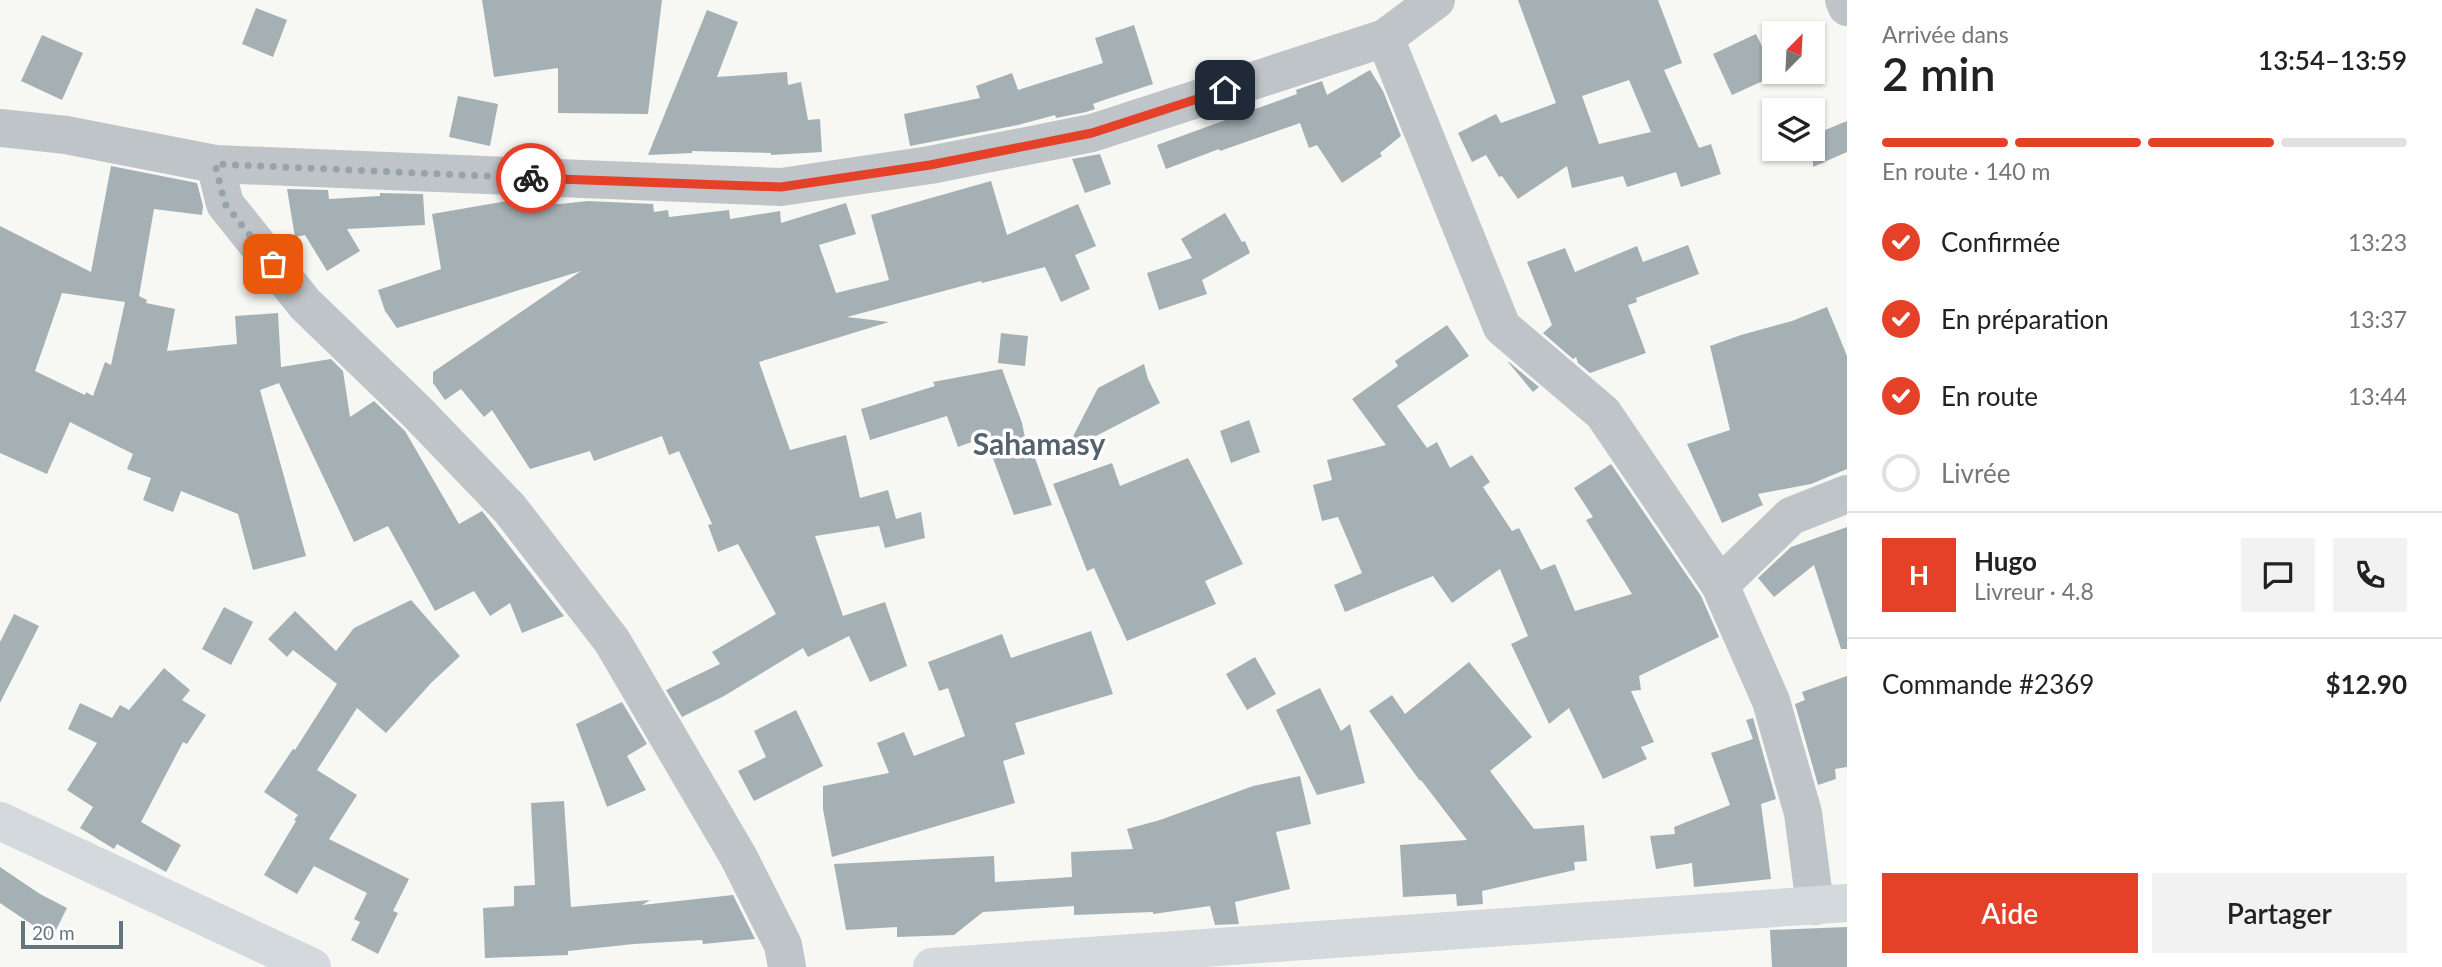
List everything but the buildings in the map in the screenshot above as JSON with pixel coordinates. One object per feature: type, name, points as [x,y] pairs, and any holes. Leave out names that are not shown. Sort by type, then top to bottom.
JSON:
[{"type":"main road","points":[[0,821],[312,967]]},
{"type":"main road","points":[[932,967],[1831,905]]},
{"type":"street","points":[[0,128],[66,135],[215,164],[781,187],[930,165],[1092,133],[1385,38],[1436,0]]},
{"type":"street","points":[[1843,0],[1847,7]]},
{"type":"street","points":[[1385,38],[1502,327],[1603,413],[1720,585],[1771,701],[1831,905]]},
{"type":"street","points":[[215,164],[225,204],[305,304],[417,412],[510,509],[612,642],[738,856],[783,945],[787,967]]},
{"type":"street","points":[[1720,585],[1791,516],[1847,494]]},
{"type":"way so far","points":[[273,264],[225,204],[215,164],[531,178]]},
{"type":"district","name":"Sahamasy","points":[[1039,445]]},
{"type":"route","points":[[531,178],[781,187],[930,165],[1092,133],[1225,90]]}]
